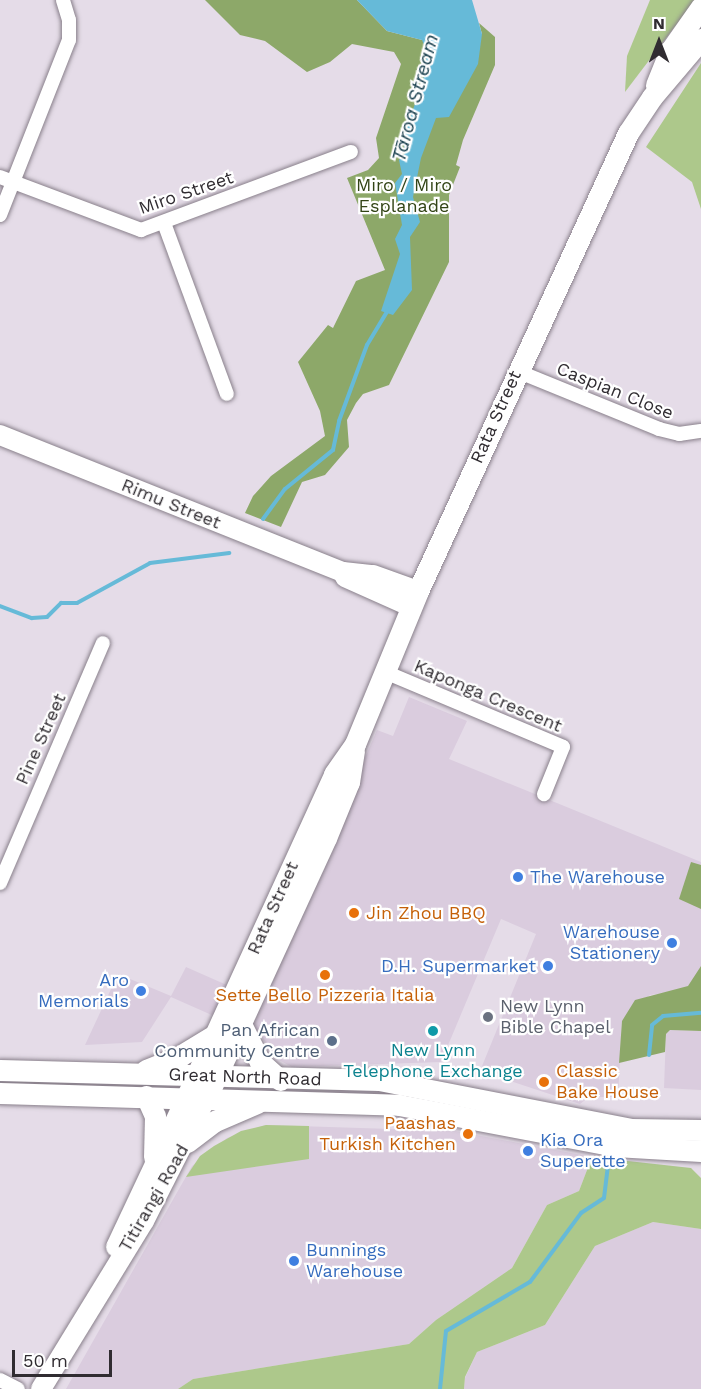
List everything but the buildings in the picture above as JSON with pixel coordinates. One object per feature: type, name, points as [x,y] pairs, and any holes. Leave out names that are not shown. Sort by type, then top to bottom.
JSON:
[{"type":"main road","name":"Rata Street","points":[[652,97],[670,51],[701,7]]},
{"type":"main road","name":"Rata Street","points":[[207,1076],[216,1034],[334,774],[355,744],[415,599],[517,371],[628,133],[652,97],[701,39]]},
{"type":"main road","name":"Rimu Street","points":[[0,435],[343,572],[352,580],[415,599]]},
{"type":"main road","name":"Rata Street","points":[[207,1076],[242,1026],[349,782],[355,744]]},
{"type":"main road","points":[[242,1026],[260,1062],[280,1080]]},
{"type":"main road","points":[[137,1073],[180,1056],[216,1034]]},
{"type":"main road","name":"Great North Road","points":[[0,1070],[137,1073],[280,1080],[379,1080],[630,1129],[701,1130]]},
{"type":"main road","points":[[196,1098],[207,1076]]},
{"type":"main road","name":"Great North Road","points":[[0,1093],[146,1096],[419,1107],[615,1146],[701,1151]]},
{"type":"main road","points":[[146,1096],[155,1116],[154,1157]]},
{"type":"main road","name":"Titirangi Road","points":[[41,1389],[187,1142],[196,1098]]},
{"type":"main road","name":"Titirangi Road","points":[[96,1294],[154,1157],[196,1098]]},
{"type":"main road","points":[[187,1142],[215,1121],[264,1101]]},
{"type":"street","points":[[0,215],[6,179],[69,40],[69,20],[63,0]]},
{"type":"street","name":"Miro Street","points":[[6,179],[133,229],[164,223],[351,152]]},
{"type":"street","points":[[164,223],[227,394]]},
{"type":"street","name":"Caspian Close","points":[[517,371],[659,429],[679,434],[701,431]]},
{"type":"street","name":"Pine Street","points":[[0,883],[103,643]]},
{"type":"street","name":"Kaponga Crescent","points":[[385,672],[563,747],[544,794]]},
{"type":"street","points":[[0,1380],[18,1389]]},
{"type":"shaded area","points":[[409,697],[467,721],[449,759],[701,862],[701,988],[650,995],[622,1021],[618,1097],[589,1097],[580,1104],[480,1071],[536,934],[501,919],[441,1062],[292,1067],[279,1060],[251,1024],[377,730],[393,736]]},
{"type":"shaded area","points":[[186,967],[229,986],[214,1016],[171,997],[142,1042],[85,1045],[118,974],[171,996]]},
{"type":"shaded area","points":[[670,1030],[701,1031],[701,1090],[664,1088],[666,1034]]},
{"type":"shaded area","points":[[266,1125],[455,1131],[592,1157],[579,1191],[547,1205],[512,1268],[436,1320],[409,1344],[193,1379],[178,1389],[66,1389],[192,1166],[227,1138]]},
{"type":"shaded area","points":[[653,1222],[701,1229],[701,1389],[464,1389],[465,1378],[477,1352],[545,1325],[595,1246]]},
{"type":"green space","name":"Miro / Miro Esplanade","points":[[205,0],[357,0],[387,31],[422,40],[482,34],[479,23],[495,37],[495,65],[463,140],[456,165],[460,167],[449,195],[449,262],[389,385],[363,394],[356,403],[347,420],[349,447],[325,475],[302,482],[281,527],[245,513],[253,496],[271,476],[325,436],[320,411],[298,362],[328,325],[333,328],[356,281],[385,270],[347,178],[368,170],[379,158],[376,138],[401,64],[394,52],[352,44],[330,62],[307,72],[265,41],[240,35]]},
{"type":"green space","points":[[650,0],[695,0],[625,92],[627,56]]},
{"type":"green space","points":[[701,63],[701,209],[692,182],[646,147]]},
{"type":"green space","points":[[691,862],[701,865],[701,909],[679,899]]},
{"type":"green space","points":[[701,966],[701,1031],[670,1030],[666,1034],[665,1052],[619,1063],[622,1021],[635,1000],[688,986]]},
{"type":"green space","points":[[266,1125],[309,1126],[309,1159],[186,1177],[200,1156],[214,1146],[241,1131]]},
{"type":"green space","points":[[592,1157],[691,1168],[701,1178],[701,1229],[653,1222],[595,1246],[545,1325],[477,1352],[465,1377],[464,1389],[178,1389],[193,1379],[409,1344],[436,1320],[512,1268],[547,1205],[579,1191]]},
{"type":"water","points":[[357,0],[472,0],[482,34],[478,64],[449,117],[436,118],[421,158],[413,197],[420,222],[410,237],[412,290],[393,315],[381,311],[400,254],[395,239],[402,225],[395,183],[402,174],[399,160],[405,153],[403,137],[423,82],[427,52],[422,40],[387,31]]},
{"type":"waterway","name":"Tāroa Stream","points":[[263,519],[285,489],[333,450],[339,421],[367,345],[388,310]]},
{"type":"waterway","name":"Tāroa Stream","points":[[0,606],[32,618],[47,617],[61,603],[77,603],[150,563],[229,553]]},
{"type":"waterway","points":[[649,1055],[652,1025],[663,1016],[701,1013]]},
{"type":"waterway","points":[[440,1389],[446,1331],[530,1282],[581,1213],[604,1198],[608,1167]]},
{"type":"place","name":"The Warehouse","points":[[518,877]]},
{"type":"place","name":"Jin Zhou BBQ","points":[[354,913]]},
{"type":"place","name":"Warehouse Stationery","points":[[672,943]]},
{"type":"place","name":"D.H. Supermarket","points":[[548,966]]},
{"type":"place","name":"Sette Bello Pizzeria Italia","points":[[325,975]]},
{"type":"place","name":"Aro Memorials","points":[[141,991]]},
{"type":"place","name":"New Lynn Bible Chapel","points":[[488,1017]]},
{"type":"place","name":"New Lynn Telephone Exchange","points":[[433,1031]]},
{"type":"place","name":"Pan African Community Centre","points":[[332,1041]]},
{"type":"place","name":"Classic Bake House","points":[[544,1082]]},
{"type":"place","name":"Paashas Turkish Kitchen","points":[[468,1134]]},
{"type":"place","name":"Kia Ora Superette","points":[[528,1151]]},
{"type":"place","name":"Bunnings Warehouse","points":[[294,1261]]}]
